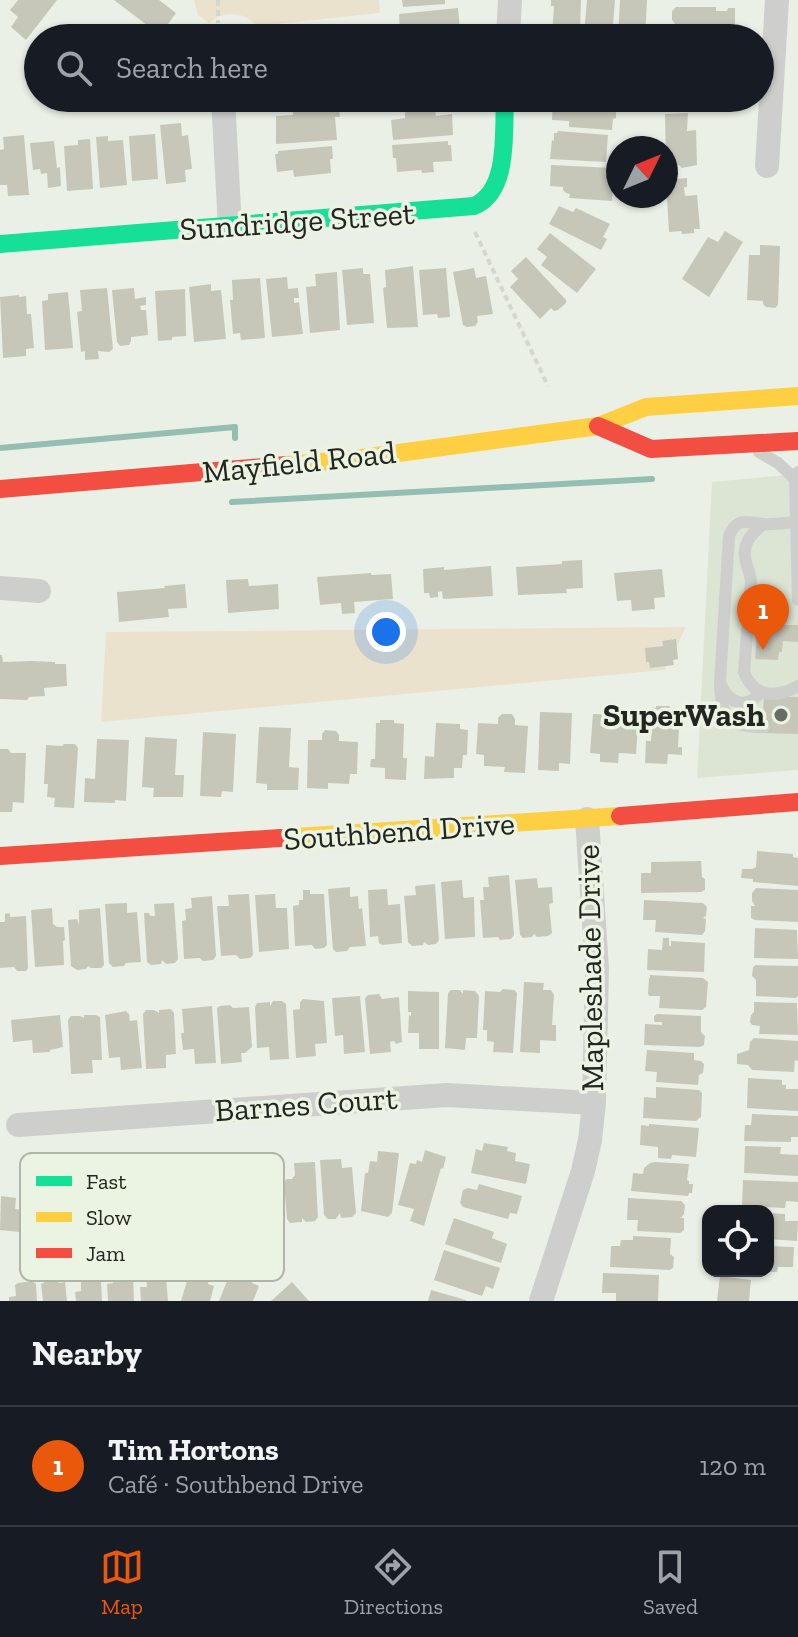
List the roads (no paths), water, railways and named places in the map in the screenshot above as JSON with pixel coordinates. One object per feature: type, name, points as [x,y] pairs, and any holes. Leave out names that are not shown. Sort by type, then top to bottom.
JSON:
[{"type":"street","points":[[509,24],[510,0]]},
{"type":"street","points":[[774,50],[777,0]]},
{"type":"street","points":[[224,112],[230,227]]},
{"type":"street","name":"Sundridge Street","points":[[0,244],[463,208],[486,201],[494,193],[500,177],[504,112]]},
{"type":"street","points":[[767,166],[770,112]]},
{"type":"street","name":"Mayfield Road","points":[[0,489],[354,459],[598,426],[646,407],[798,396]]},
{"type":"street","points":[[598,426],[651,449],[798,441]]},
{"type":"street","points":[[0,588],[39,591]]},
{"type":"street","name":"Southbend Drive","points":[[0,856],[587,819],[798,802]]},
{"type":"street","name":"Mapleshade Drive","points":[[541,1301],[583,1171],[594,1103],[597,968],[587,819]]},
{"type":"street","name":"Barnes Court","points":[[18,1125],[419,1096],[594,1103]]},
{"type":"lane","points":[[737,444],[763,453],[796,476],[798,600]]},
{"type":"lane","points":[[764,727],[746,727],[731,721],[721,702],[729,536],[741,522],[764,524],[796,518]]},
{"type":"lane","points":[[764,524],[747,541],[745,557],[751,583],[744,672],[751,685],[761,692],[786,692],[798,686]]},
{"type":"lane","points":[[720,682],[726,695],[738,702],[752,701],[761,692]]},
{"type":"waterway","points":[[0,448],[235,427],[235,438]]},
{"type":"waterway","points":[[232,502],[652,479]]},
{"type":"place","name":"Tim Hortons","points":[[763,650]]},
{"type":"place","name":"SuperWash","points":[[781,715]]}]
